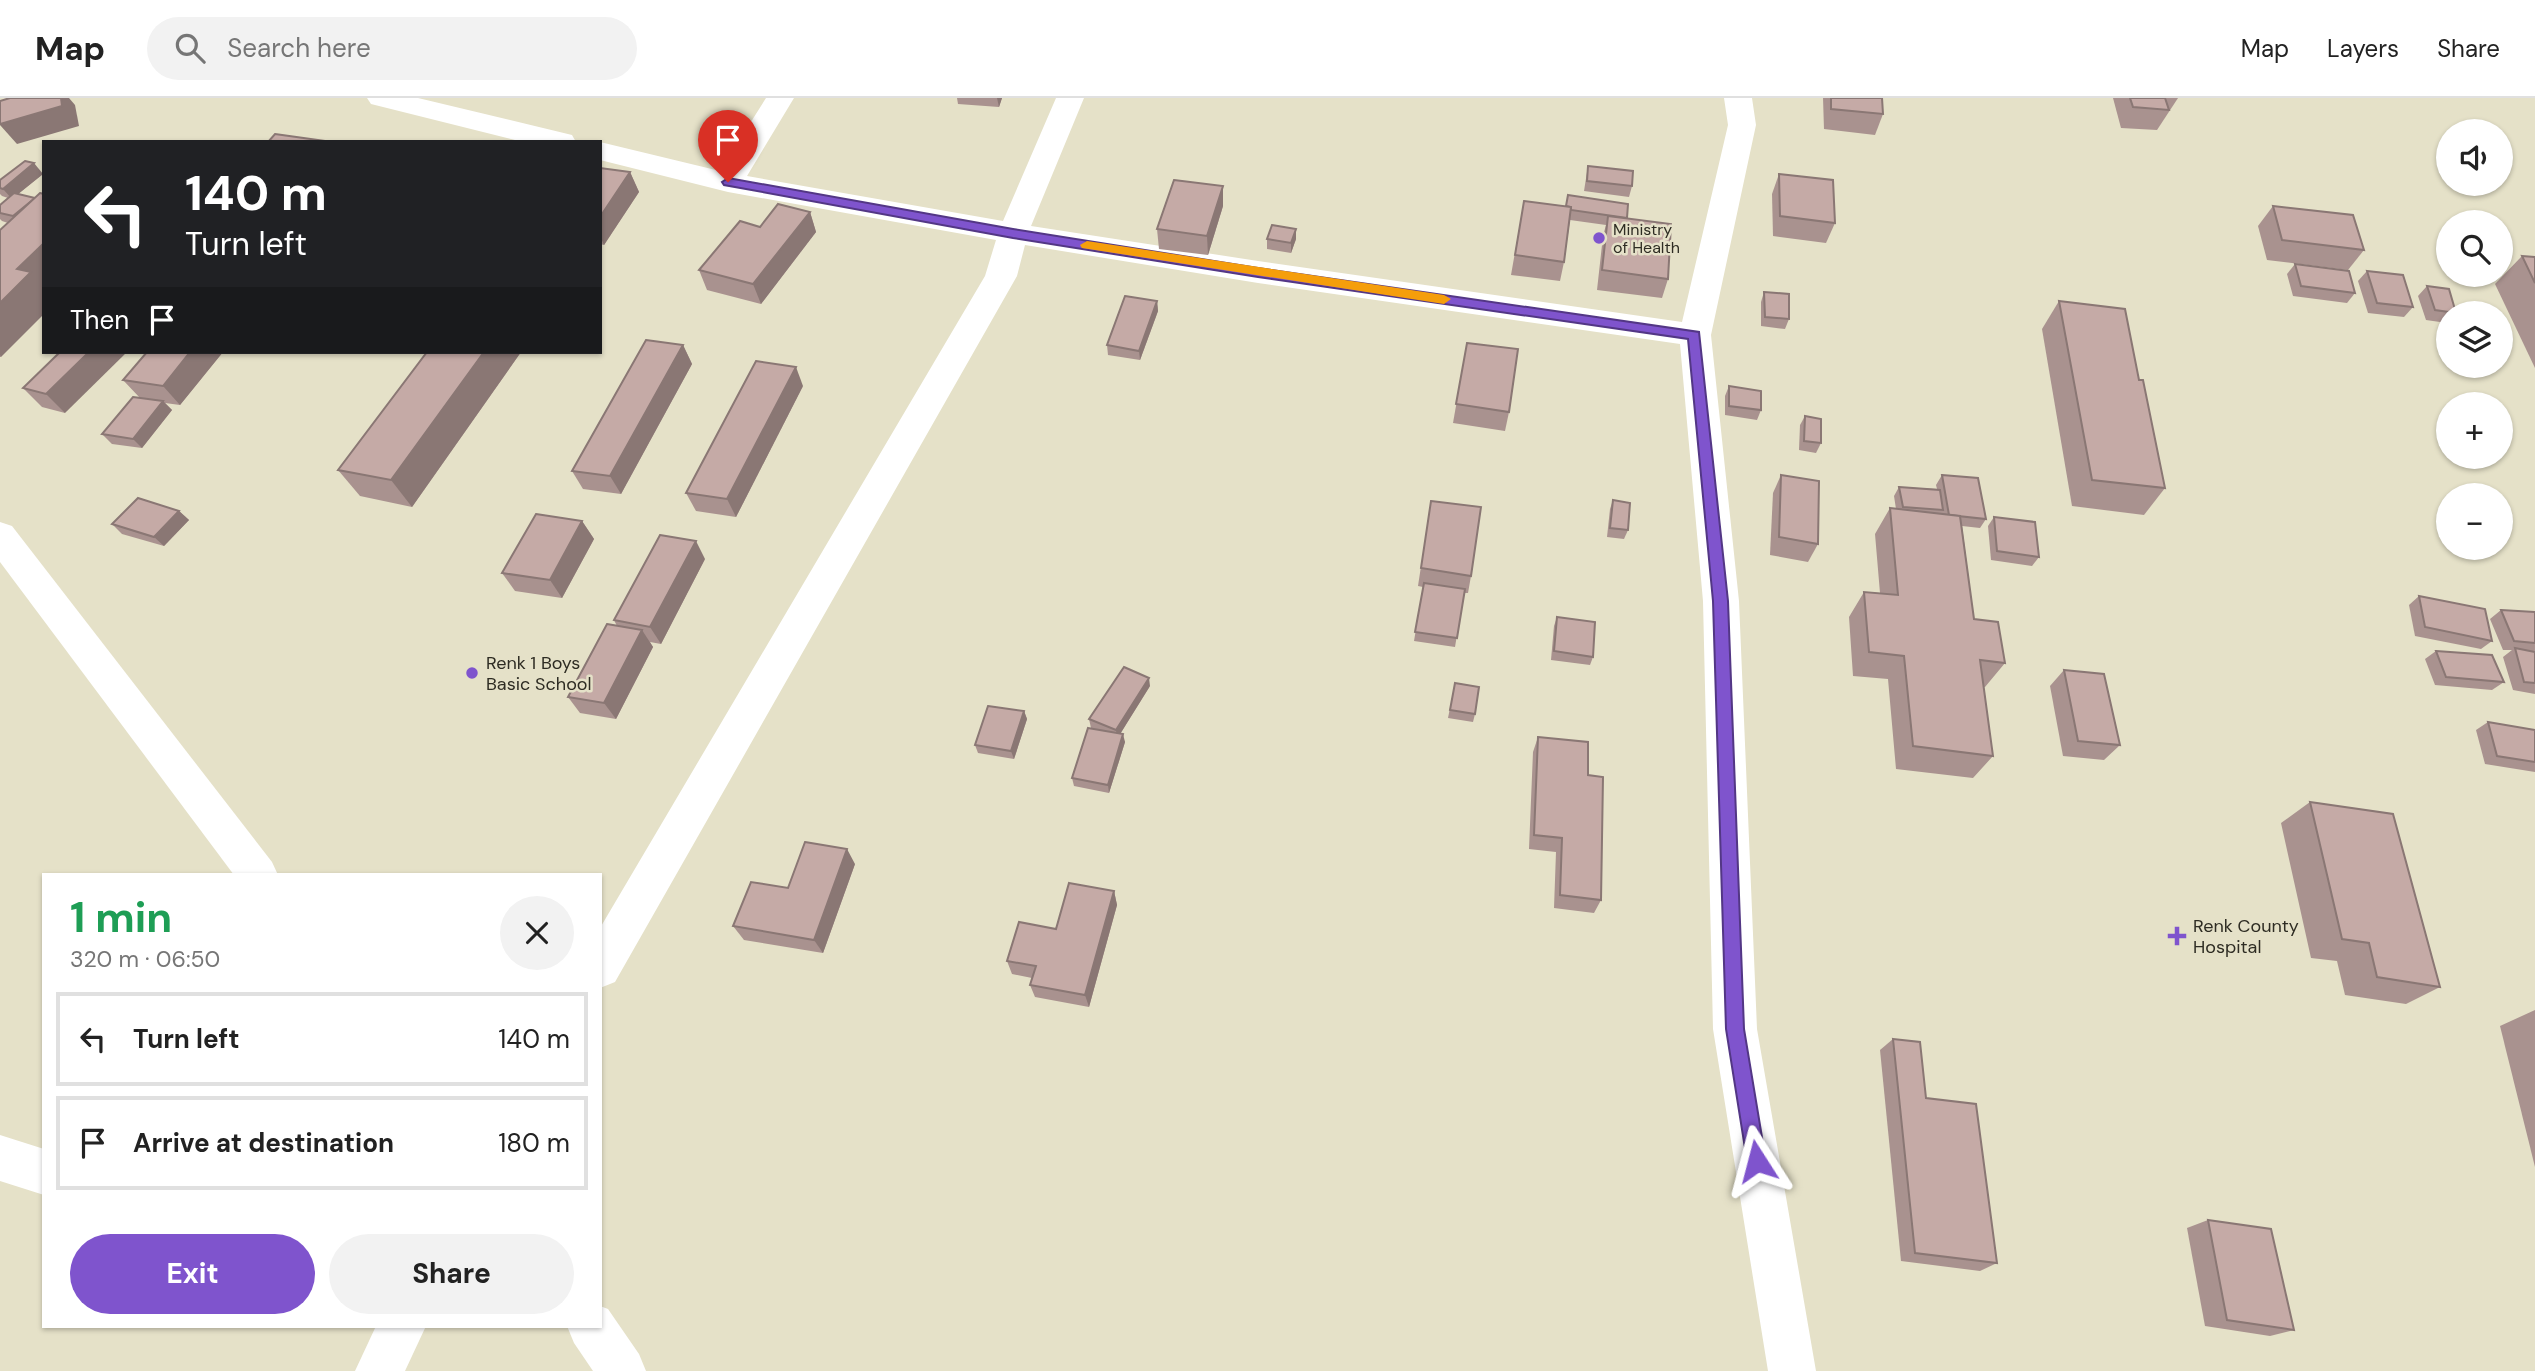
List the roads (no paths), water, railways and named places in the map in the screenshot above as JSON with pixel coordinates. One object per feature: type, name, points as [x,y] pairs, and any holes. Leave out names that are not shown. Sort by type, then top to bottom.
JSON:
[{"type":"street","points":[[381,98],[554,140]]},
{"type":"street","points":[[728,182],[780,98]]},
{"type":"street","points":[[602,965],[1001,276],[1013,233],[1070,98]]},
{"type":"street","points":[[1738,98],[1742,125],[1695,335],[1721,601],[1735,1029],[1792,1371]]},
{"type":"street","points":[[602,151],[728,182],[1013,233],[1258,272],[1695,335]]},
{"type":"street","points":[[0,536],[256,873]]},
{"type":"street","points":[[0,1158],[42,1171]]},
{"type":"street","points":[[379,1371],[401,1328]]},
{"type":"street","points":[[592,1328],[622,1371]]},
{"type":"place","name":"Ministry of Health","points":[[1599,238]]},
{"type":"place","name":"Renk 1 Boys Basic School","points":[[472,673]]},
{"type":"place","name":"Renk County Hospital","points":[[2177,936]]}]
